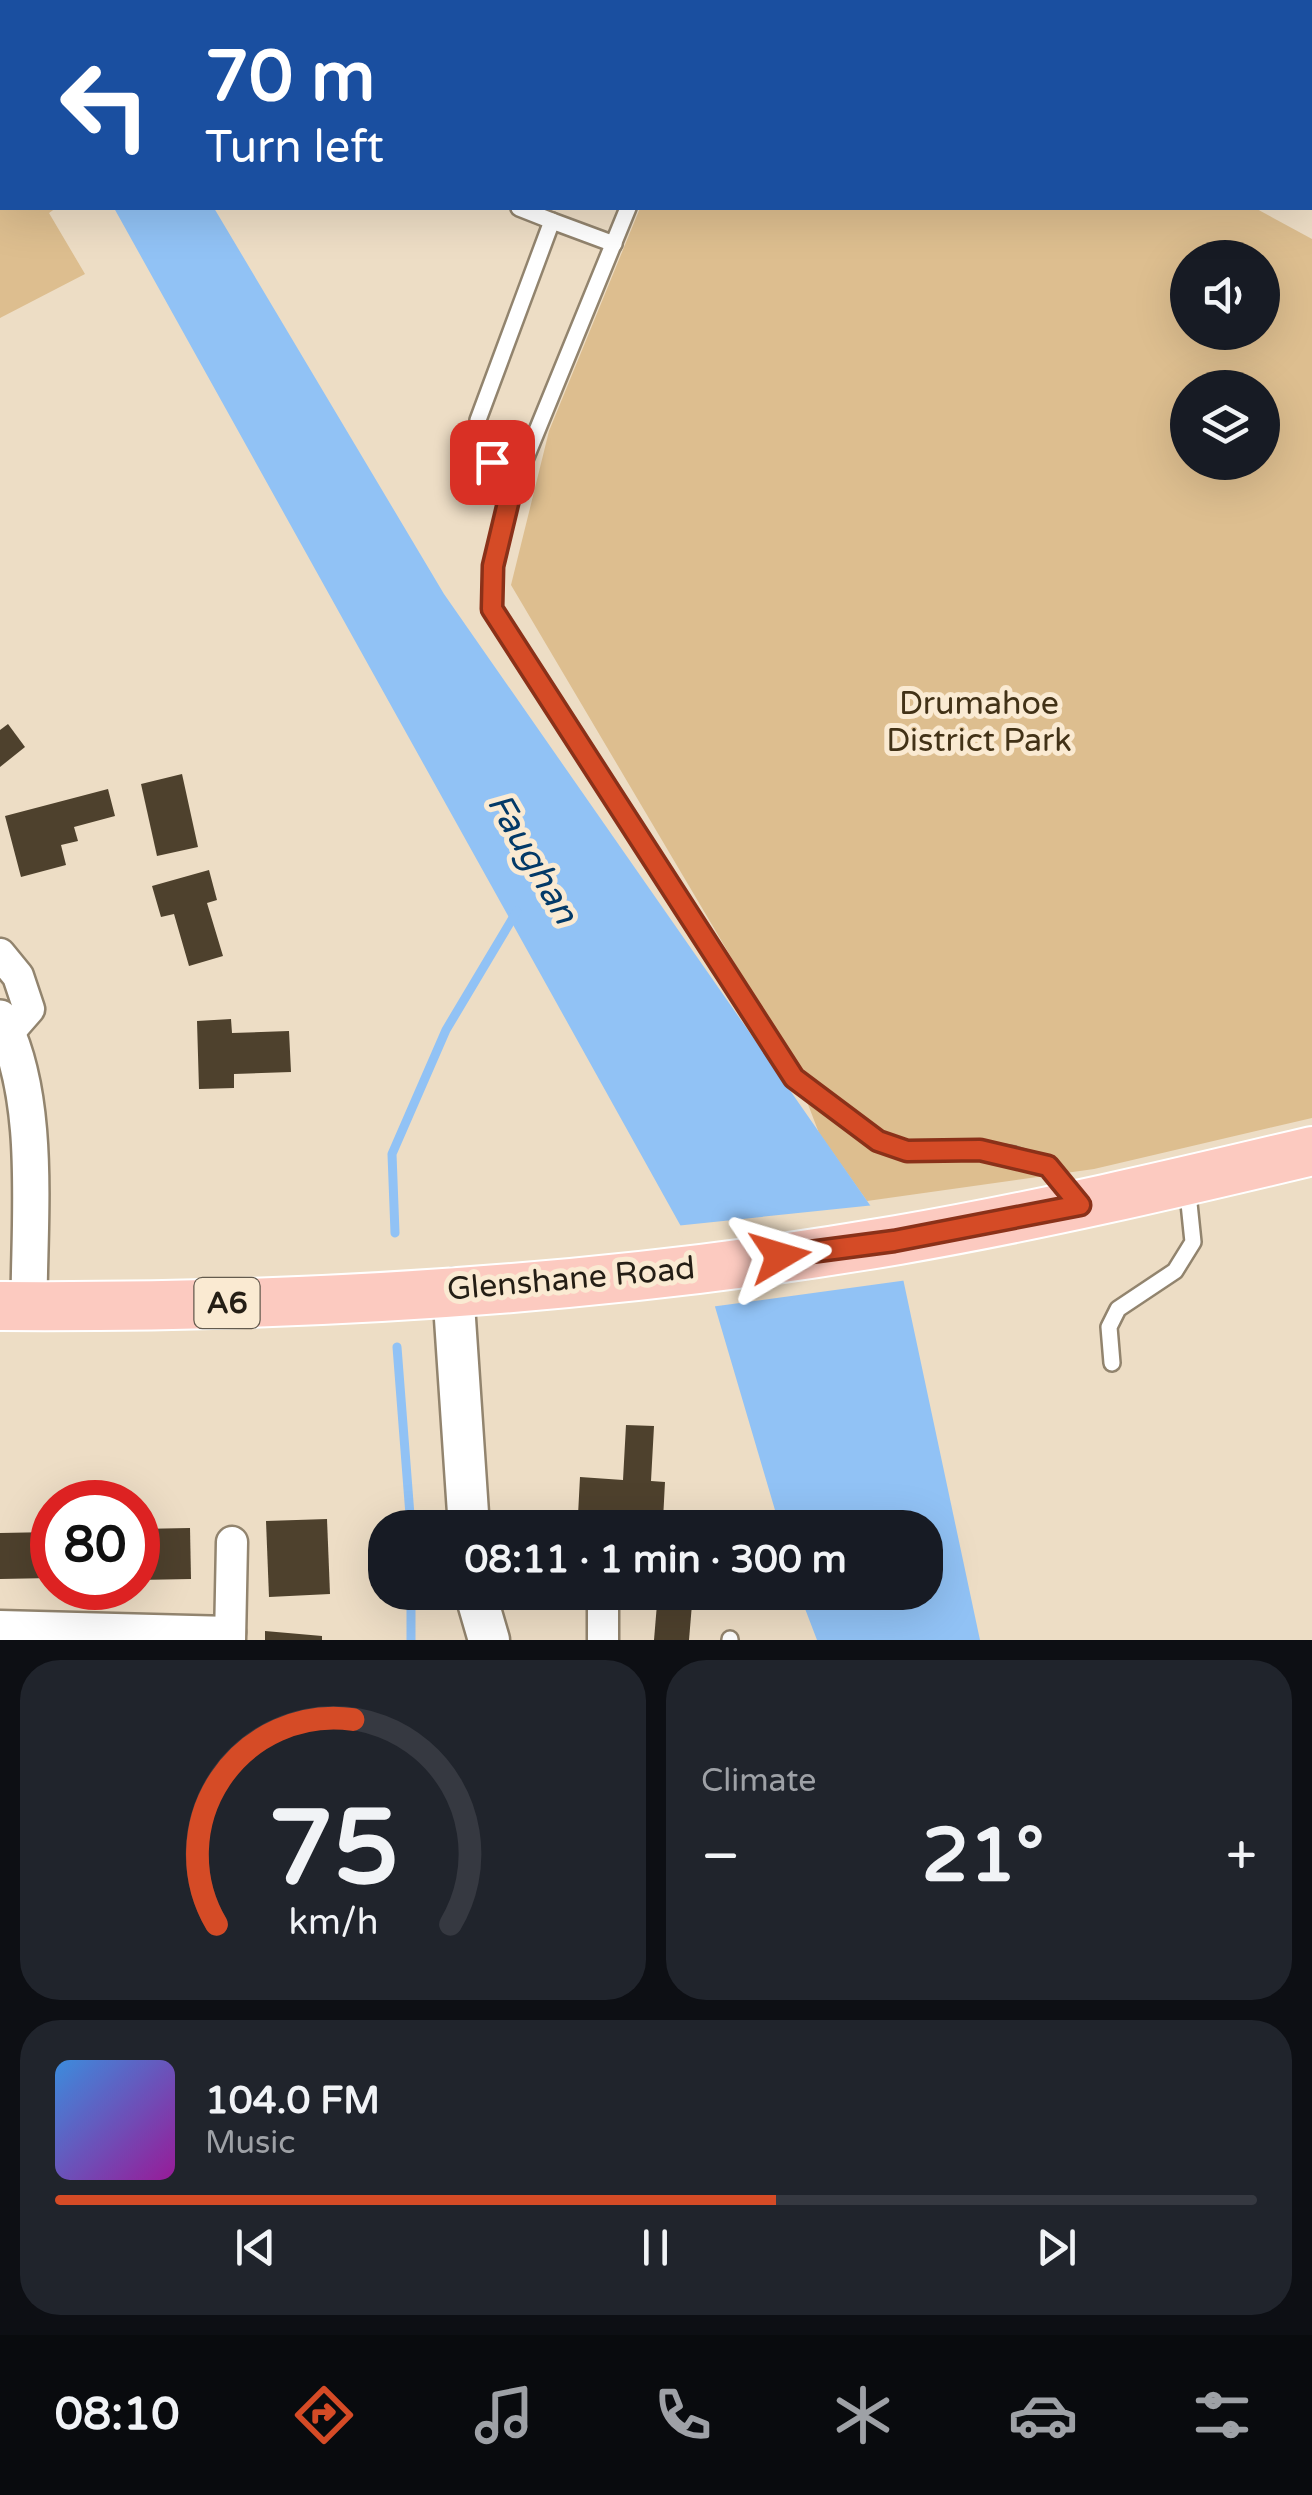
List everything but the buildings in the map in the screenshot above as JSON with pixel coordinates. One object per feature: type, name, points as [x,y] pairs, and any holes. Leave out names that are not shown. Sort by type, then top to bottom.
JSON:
[{"type":"highway","name":"Glenshane Road","points":[[14,1306],[173,1307],[606,1279],[894,1241],[1080,1205],[1312,1151]]},
{"type":"main road","points":[[453,1289],[468,1510]]},
{"type":"main road","points":[[480,1610],[489,1640]]},
{"type":"street","points":[[0,954],[18,976],[29,1010],[4,1026],[28,1136],[14,1306]]},
{"type":"street","points":[[0,1626],[230,1636],[232,1542]]},
{"type":"street","points":[[603,1610],[603,1640]]},
{"type":"lane","points":[[524,210],[614,244]]},
{"type":"lane","points":[[627,210],[509,499],[493,566],[492,609],[794,1078],[878,1141],[907,1151],[980,1150],[1048,1166],[1080,1205]]},
{"type":"lane","points":[[509,499],[478,420],[552,222]]},
{"type":"lane","points":[[1112,1363],[1108,1328],[1118,1309],[1175,1271],[1193,1242],[1187,1180]]},
{"type":"green space","points":[[0,210],[53,210],[49,213],[85,274],[0,318]]},
{"type":"green space","name":"Drumahoe District Park","points":[[639,210],[1259,210],[1312,239],[1312,1118],[1094,1169],[867,1201],[819,1133],[789,1055],[511,585],[549,431]]},
{"type":"water","name":"Faughan","points":[[115,210],[215,210],[444,594],[895,1241],[980,1640],[817,1640],[806,1610],[943,1610],[943,1510],[775,1510],[703,1266]]},
{"type":"pier","points":[[875,1205],[896,1234],[908,1280],[710,1307],[699,1268],[675,1226]]},
{"type":"waterway","points":[[395,1233],[392,1154],[446,1030],[517,911]]},
{"type":"waterway","points":[[397,1347],[410,1510]]},
{"type":"waterway","points":[[411,1610],[411,1640]]},
{"type":"route","points":[[492,462],[509,499],[493,566],[492,609],[794,1078],[878,1141],[907,1151],[980,1150],[1014,1155],[1048,1166],[1080,1205],[894,1241],[780,1256]]}]
